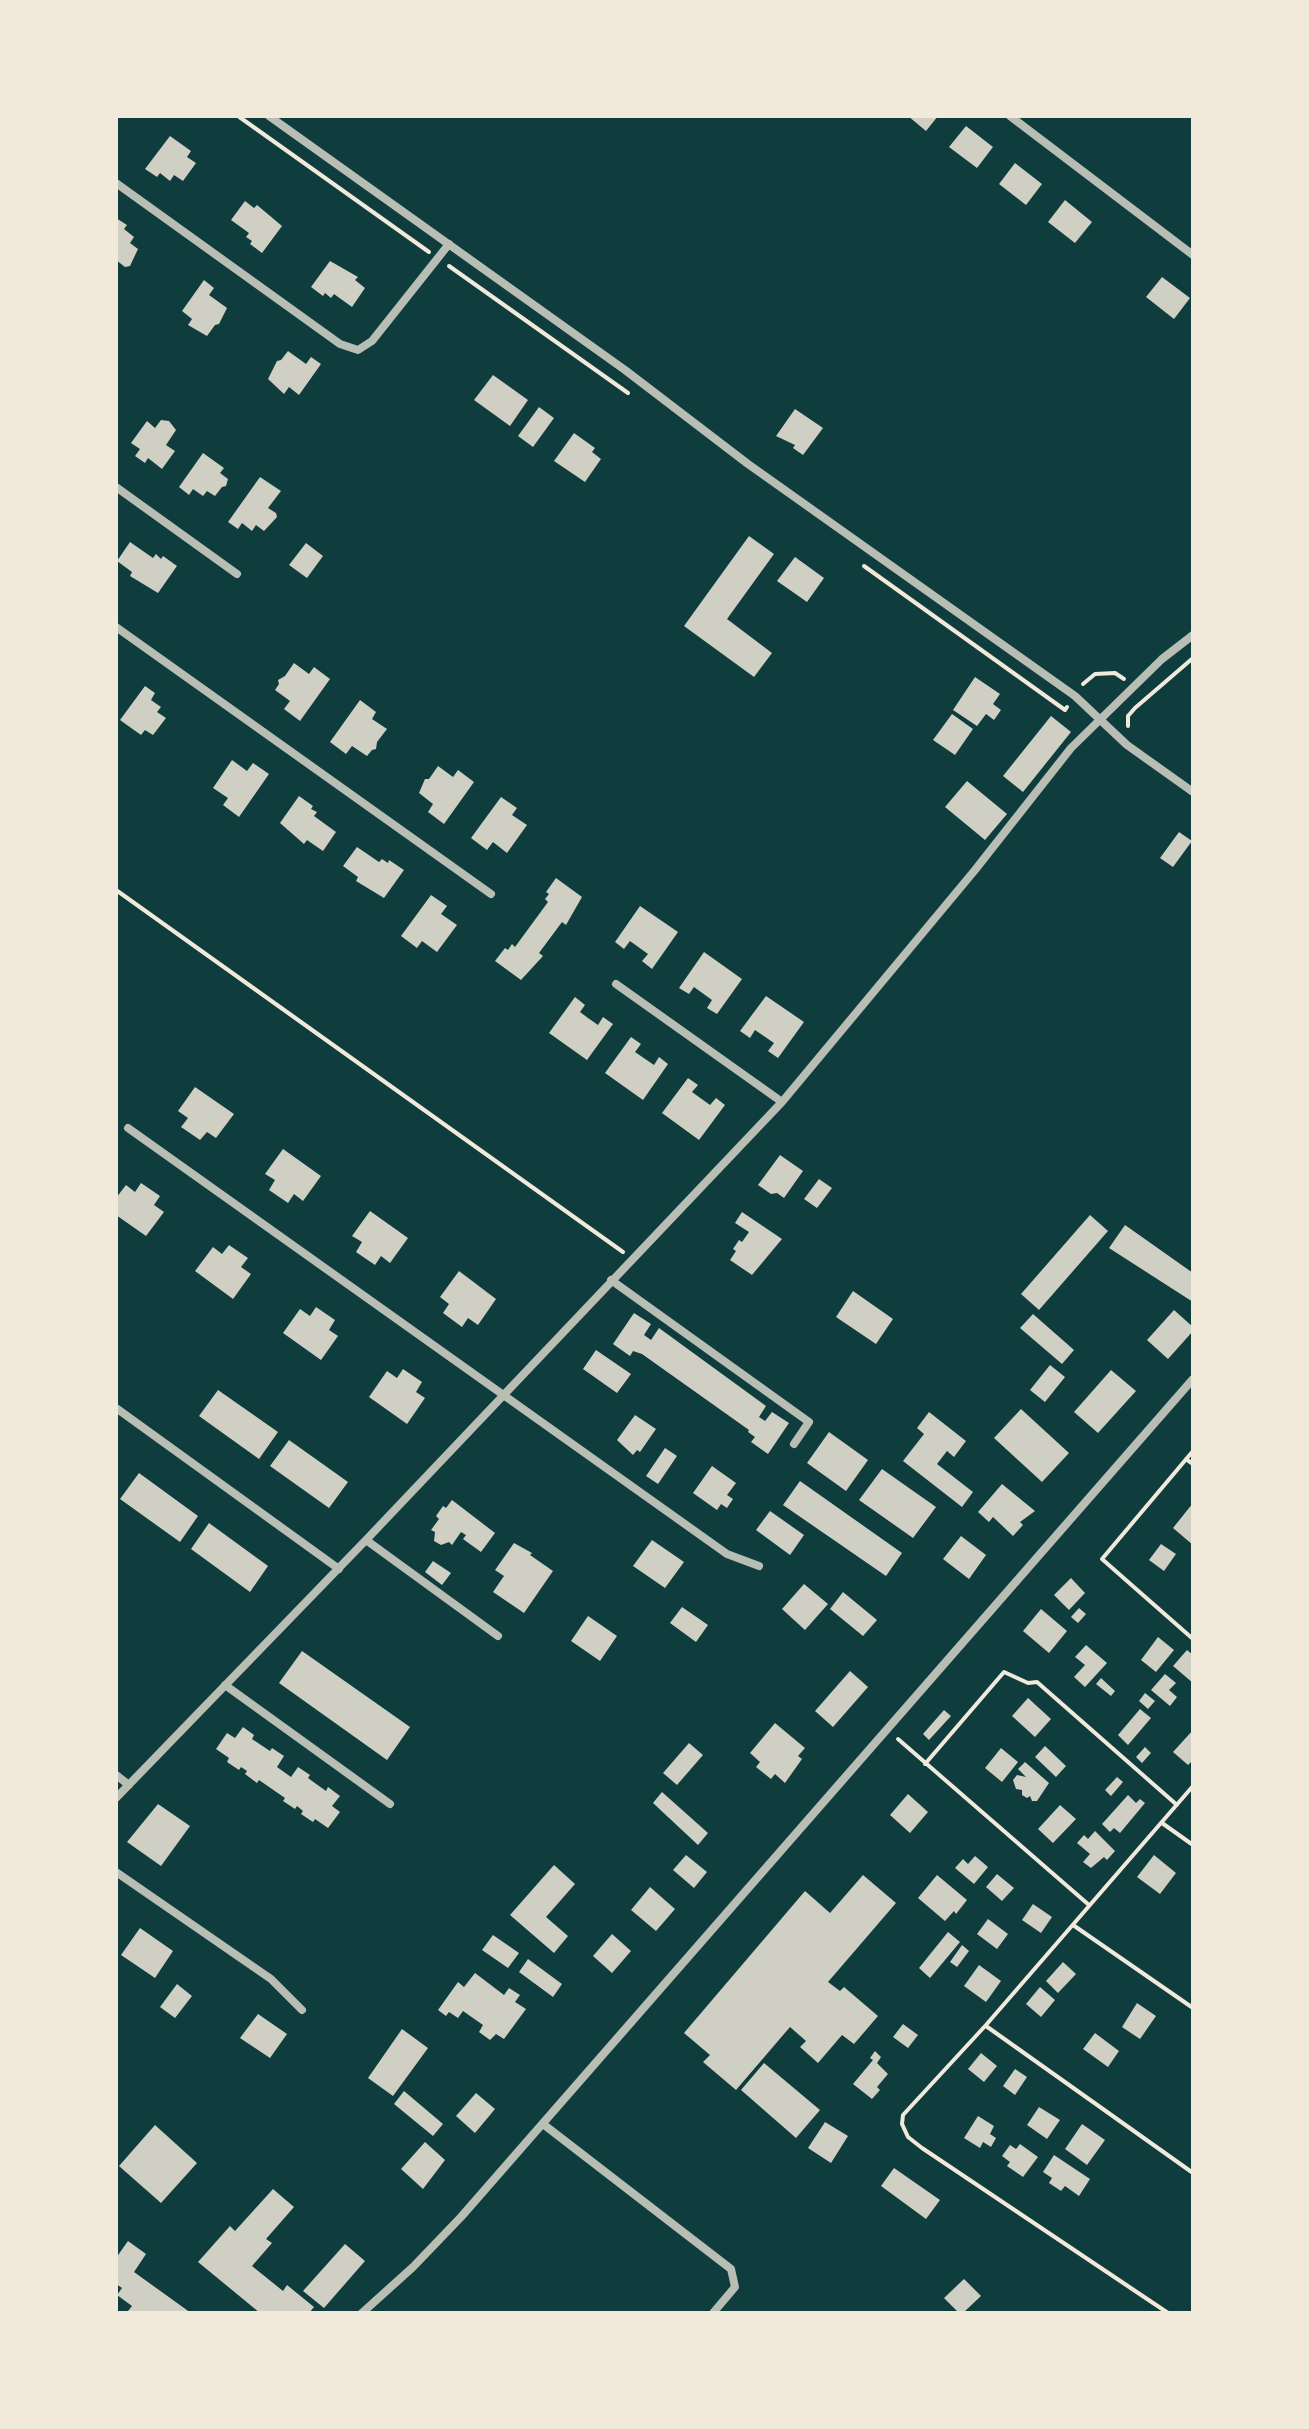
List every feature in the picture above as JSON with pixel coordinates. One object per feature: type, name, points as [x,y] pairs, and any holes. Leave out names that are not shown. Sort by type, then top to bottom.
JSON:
[{"type":"street","points":[[269,116],[625,370],[748,464],[1075,696],[1127,745],[1193,792]]},
{"type":"street","points":[[1010,116],[1193,255]]},
{"type":"street","points":[[116,183],[340,344],[358,350],[372,341],[449,244]]},
{"type":"street","points":[[116,487],[237,574]]},
{"type":"street","points":[[116,627],[491,894]]},
{"type":"street","points":[[116,1798],[339,1569],[782,1102],[975,870],[1071,748],[1162,659],[1193,635]]},
{"type":"street","points":[[616,984],[782,1102]]},
{"type":"street","points":[[128,1128],[727,1554],[759,1566]]},
{"type":"street","points":[[611,1280],[809,1422],[794,1444]]},
{"type":"street","points":[[362,2313],[413,2267],[461,2217],[1193,1379]]},
{"type":"street","points":[[116,1408],[339,1569]]},
{"type":"street","points":[[366,1540],[498,1636]]},
{"type":"street","points":[[225,1685],[390,1804]]},
{"type":"street","points":[[116,1775],[129,1785]]},
{"type":"street","points":[[116,1872],[271,1979],[302,2010]]},
{"type":"street","points":[[543,2124],[731,2269],[735,2287],[713,2313]]},
{"type":"path","points":[[1145,699],[1193,658]]},
{"type":"path","points":[[116,890],[632,1258]]},
{"type":"path","points":[[1193,1451],[1102,1559],[1193,1639]]},
{"type":"path","points":[[1186,1459],[1193,1464]]},
{"type":"path","points":[[925,1764],[1004,1672],[1028,1683],[1037,1682],[1177,1805]]},
{"type":"path","points":[[887,1729],[1089,1905]]},
{"type":"path","points":[[1168,2313],[922,2148],[904,2131],[903,2115],[986,2025],[1193,1786]]},
{"type":"path","points":[[1162,1823],[1193,1845]]},
{"type":"path","points":[[1072,1925],[1193,2008]]},
{"type":"path","points":[[986,2025],[1193,2173]]},
{"type":"building","points":[[908,116],[938,116],[926,131]]},
{"type":"building","points":[[966,126],[993,147],[977,168],[949,147]]},
{"type":"building","points":[[170,136],[191,151],[187,157],[196,163],[183,181],[174,175],[170,181],[160,173],[157,177],[145,169]]},
{"type":"building","points":[[1015,163],[1042,184],[1026,205],[999,184]]},
{"type":"building","points":[[1065,200],[1092,222],[1075,243],[1048,222]]},
{"type":"building","points":[[245,201],[254,208],[257,205],[282,226],[262,253],[250,244],[252,241],[246,237],[249,233],[231,220]]},
{"type":"building","points":[[116,218],[127,225],[124,229],[134,237],[130,243],[138,249],[130,266],[125,267],[116,260]]},
{"type":"building","points":[[330,261],[358,277],[355,280],[365,288],[352,307],[334,294],[331,298],[325,293],[323,296],[311,287]]},
{"type":"building","points":[[1162,277],[1190,298],[1174,319],[1146,297]]},
{"type":"building","points":[[204,280],[214,288],[209,295],[227,308],[219,324],[207,336],[188,325],[192,319],[182,311]]},
{"type":"building","points":[[288,351],[306,364],[311,357],[321,364],[299,395],[289,387],[284,394],[268,379],[277,361]]},
{"type":"building","points":[[493,375],[528,400],[510,426],[474,400]]},
{"type":"building","points":[[539,407],[554,418],[533,447],[518,436]]},
{"type":"building","points":[[795,409],[823,428],[803,455],[793,448],[795,445],[776,436]]},
{"type":"building","points":[[161,420],[169,421],[176,430],[166,445],[175,451],[162,469],[148,458],[145,463],[135,456],[140,449],[131,443],[147,421],[155,428]]},
{"type":"building","points":[[574,433],[595,448],[592,452],[601,459],[585,482],[554,461]]},
{"type":"building","points":[[203,453],[224,468],[220,473],[228,479],[226,486],[215,496],[207,491],[203,496],[193,489],[189,495],[179,487]]},
{"type":"building","points":[[260,477],[281,491],[268,508],[277,517],[264,531],[256,525],[252,531],[242,523],[238,529],[228,522]]},
{"type":"building","points":[[749,536],[774,554],[727,619],[772,653],[754,677],[684,626]]},
{"type":"building","points":[[130,542],[153,558],[156,554],[161,559],[163,556],[177,566],[158,593],[130,576],[132,572],[117,561]]},
{"type":"building","points":[[306,543],[323,556],[307,578],[289,565]]},
{"type":"building","points":[[795,557],[824,578],[807,602],[777,581]]},
{"type":"building","points":[[294,663],[309,674],[314,667],[330,679],[300,721],[284,709],[290,701],[275,690],[278,680]]},
{"type":"building","points":[[975,677],[1000,694],[993,704],[1001,710],[994,720],[986,714],[977,726],[953,710]]},
{"type":"building","points":[[145,686],[155,693],[151,700],[161,707],[157,712],[166,718],[153,735],[145,730],[141,735],[120,720]]},
{"type":"building","points":[[360,700],[376,712],[372,719],[387,729],[377,742],[376,749],[367,756],[352,746],[346,754],[330,742]]},
{"type":"building","points":[[952,714],[973,729],[955,755],[933,740]]},
{"type":"building","points":[[1051,716],[1071,732],[1023,792],[1003,776]]},
{"type":"building","points":[[232,760],[247,771],[253,763],[269,774],[239,817],[223,805],[228,798],[213,788]]},
{"type":"building","points":[[438,766],[453,777],[458,770],[474,782],[444,824],[428,812],[433,804],[419,793],[425,779],[429,779]]},
{"type":"building","points":[[967,781],[1007,814],[985,840],[945,807]]},
{"type":"building","points":[[299,796],[313,806],[311,809],[317,812],[314,816],[336,832],[323,851],[307,840],[304,844],[280,823]]},
{"type":"building","points":[[501,797],[517,808],[512,815],[527,825],[507,853],[493,842],[487,850],[471,838]]},
{"type":"building","points":[[1179,832],[1192,841],[1173,867],[1160,858]]},
{"type":"building","points":[[357,847],[379,862],[382,859],[388,863],[389,860],[404,870],[384,898],[356,881],[358,877],[343,866]]},
{"type":"building","points":[[556,878],[582,897],[566,925],[562,922],[539,953],[543,956],[521,980],[495,961],[505,948],[508,950],[512,944],[515,947],[548,902],[545,899],[549,894],[546,892]]},
{"type":"building","points":[[431,895],[447,906],[441,914],[457,925],[437,952],[422,941],[417,948],[401,936]]},
{"type":"building","points":[[640,906],[678,932],[652,969],[642,961],[648,954],[630,941],[624,949],[615,942]]},
{"type":"building","points":[[704,952],[742,979],[717,1014],[707,1008],[712,1000],[694,987],[689,994],[679,988]]},
{"type":"building","points":[[766,996],[804,1022],[778,1058],[768,1051],[774,1043],[755,1030],[750,1038],[740,1031]]},
{"type":"building","points":[[575,997],[585,1005],[580,1012],[588,1018],[598,1025],[603,1017],[613,1024],[587,1060],[549,1033]]},
{"type":"building","points":[[631,1037],[641,1044],[635,1052],[654,1065],[659,1057],[668,1064],[643,1100],[605,1073]]},
{"type":"building","points":[[688,1078],[698,1085],[692,1092],[710,1105],[716,1098],[725,1105],[699,1140],[662,1113]]},
{"type":"building","points":[[195,1087],[234,1114],[216,1138],[207,1132],[200,1140],[181,1127],[188,1118],[178,1111]]},
{"type":"building","points":[[283,1149],[321,1176],[303,1201],[294,1194],[288,1203],[269,1190],[275,1180],[265,1174]]},
{"type":"building","points":[[780,1155],[803,1171],[784,1198],[758,1185]]},
{"type":"building","points":[[819,1179],[832,1188],[817,1208],[804,1199]]},
{"type":"building","points":[[141,1183],[160,1196],[154,1205],[164,1212],[146,1236],[116,1215],[116,1198],[126,1185],[135,1192]]},
{"type":"building","points":[[370,1211],[408,1238],[390,1263],[381,1256],[375,1265],[356,1252],[362,1242],[352,1236]]},
{"type":"building","points":[[742,1212],[782,1239],[752,1275],[730,1260],[739,1240],[742,1242],[749,1232],[735,1223]]},
{"type":"building","points":[[1090,1215],[1108,1231],[1039,1310],[1021,1294]]},
{"type":"building","points":[[1125,1225],[1193,1273],[1193,1302],[1109,1248]]},
{"type":"building","points":[[229,1245],[248,1258],[241,1267],[251,1274],[233,1299],[195,1271],[213,1247],[222,1254]]},
{"type":"building","points":[[459,1271],[496,1299],[478,1325],[468,1318],[462,1327],[443,1313],[449,1304],[440,1297]]},
{"type":"building","points":[[853,1291],[893,1319],[876,1344],[836,1317]]},
{"type":"building","points":[[316,1307],[335,1320],[329,1330],[338,1336],[321,1360],[283,1333],[300,1309],[310,1316]]},
{"type":"building","points":[[1174,1310],[1193,1327],[1193,1331],[1168,1359],[1147,1340]]},
{"type":"building","points":[[634,1313],[651,1324],[644,1335],[651,1340],[659,1328],[766,1406],[759,1417],[765,1421],[772,1412],[789,1423],[768,1454],[751,1442],[755,1437],[749,1430],[642,1354],[633,1351],[630,1356],[613,1344]]},
{"type":"building","points":[[1033,1314],[1074,1350],[1062,1364],[1020,1328]]},
{"type":"building","points":[[596,1350],[631,1374],[617,1393],[583,1369]]},
{"type":"building","points":[[1050,1365],[1065,1377],[1045,1402],[1030,1390]]},
{"type":"building","points":[[403,1369],[422,1382],[416,1392],[425,1398],[407,1424],[369,1397],[387,1371],[397,1378]]},
{"type":"building","points":[[1111,1370],[1136,1391],[1098,1433],[1074,1412]]},
{"type":"building","points":[[218,1390],[278,1432],[259,1459],[199,1416]]},
{"type":"building","points":[[1021,1409],[1069,1453],[1042,1482],[994,1438]]},
{"type":"building","points":[[929,1412],[966,1441],[954,1457],[947,1451],[937,1464],[973,1492],[962,1507],[903,1461],[924,1434],[917,1428]]},
{"type":"building","points":[[635,1415],[656,1429],[640,1452],[637,1450],[633,1455],[617,1440]]},
{"type":"building","points":[[829,1432],[868,1460],[846,1491],[807,1463]]},
{"type":"building","points":[[289,1440],[348,1482],[329,1508],[270,1466]]},
{"type":"building","points":[[665,1448],[677,1456],[658,1484],[646,1476]]},
{"type":"building","points":[[712,1466],[736,1483],[727,1495],[733,1499],[727,1508],[721,1504],[717,1510],[693,1493]]},
{"type":"building","points":[[882,1469],[936,1507],[913,1538],[859,1500]]},
{"type":"building","points":[[139,1473],[198,1516],[180,1542],[120,1499]]},
{"type":"building","points":[[800,1481],[902,1553],[886,1576],[783,1505]]},
{"type":"building","points":[[1002,1484],[1035,1511],[1020,1522],[1023,1525],[1013,1536],[993,1517],[989,1522],[978,1512]]},
{"type":"building","points":[[452,1500],[495,1533],[481,1552],[463,1539],[466,1535],[461,1532],[452,1545],[434,1541],[435,1532],[431,1530],[439,1519],[436,1516]]},
{"type":"building","points":[[1193,1503],[1193,1545],[1173,1528]]},
{"type":"building","points":[[770,1511],[804,1535],[790,1555],[756,1530]]},
{"type":"building","points":[[209,1523],[268,1566],[250,1592],[191,1549]]},
{"type":"building","points":[[961,1536],[986,1555],[969,1579],[943,1559]]},
{"type":"building","points":[[652,1540],[684,1562],[665,1588],[633,1566]]},
{"type":"building","points":[[514,1543],[553,1571],[524,1613],[493,1592],[504,1576],[495,1570]]},
{"type":"building","points":[[1161,1544],[1176,1554],[1164,1571],[1149,1560]]},
{"type":"building","points":[[433,1561],[451,1573],[442,1585],[425,1572]]},
{"type":"building","points":[[1071,1578],[1085,1593],[1069,1610],[1054,1595]]},
{"type":"building","points":[[804,1584],[828,1604],[805,1630],[782,1609]]},
{"type":"building","points":[[843,1592],[877,1620],[863,1636],[830,1609]]},
{"type":"building","points":[[682,1607],[708,1625],[696,1642],[670,1623]]},
{"type":"building","points":[[1079,1608],[1086,1614],[1078,1623],[1071,1617]]},
{"type":"building","points":[[1041,1609],[1067,1631],[1049,1653],[1023,1631]]},
{"type":"building","points":[[588,1616],[617,1636],[600,1661],[571,1641]]},
{"type":"building","points":[[1158,1637],[1174,1650],[1156,1672],[1141,1660]]},
{"type":"building","points":[[1086,1645],[1107,1663],[1085,1687],[1074,1677],[1085,1665],[1075,1657]]},
{"type":"building","points":[[1187,1650],[1193,1655],[1193,1683],[1173,1666]]},
{"type":"building","points":[[302,1651],[410,1727],[387,1760],[279,1683]]},
{"type":"building","points":[[850,1671],[868,1687],[833,1727],[815,1711]]},
{"type":"building","points":[[1165,1674],[1176,1683],[1169,1690],[1177,1697],[1170,1706],[1151,1690]]},
{"type":"building","points":[[1101,1678],[1115,1691],[1111,1696],[1096,1684]]},
{"type":"building","points":[[1145,1693],[1155,1701],[1148,1709],[1139,1701]]},
{"type":"building","points":[[1028,1698],[1051,1719],[1035,1737],[1012,1716]]},
{"type":"building","points":[[1140,1709],[1151,1718],[1128,1745],[1118,1735]]},
{"type":"building","points":[[944,1710],[951,1716],[929,1740],[923,1734]]},
{"type":"building","points":[[775,1723],[805,1748],[798,1756],[802,1759],[785,1783],[775,1774],[771,1779],[756,1767],[760,1762],[750,1753]]},
{"type":"building","points":[[243,1727],[254,1735],[252,1739],[284,1756],[277,1767],[291,1777],[298,1767],[326,1791],[328,1787],[340,1796],[332,1806],[340,1812],[328,1828],[301,1814],[303,1811],[297,1806],[295,1809],[283,1801],[285,1798],[259,1780],[257,1783],[241,1767],[239,1770],[227,1762],[229,1758],[216,1749],[227,1733],[235,1738]]},
{"type":"building","points":[[1193,1730],[1193,1760],[1188,1765],[1173,1752]]},
{"type":"building","points":[[689,1743],[703,1755],[677,1785],[663,1773]]},
{"type":"building","points":[[1045,1746],[1066,1766],[1056,1777],[1035,1757]]},
{"type":"building","points":[[1145,1747],[1151,1753],[1142,1763],[1136,1757]]},
{"type":"building","points":[[1001,1748],[1018,1762],[1002,1782],[985,1768]]},
{"type":"building","points":[[1025,1762],[1049,1783],[1037,1801],[1022,1795],[1022,1790],[1016,1789],[1013,1780],[1017,1775],[1026,1777],[1018,1769]]},
{"type":"building","points":[[1117,1777],[1123,1782],[1111,1796],[1105,1790]]},
{"type":"building","points":[[662,1792],[708,1833],[698,1845],[653,1803]]},
{"type":"building","points":[[908,1794],[928,1812],[910,1833],[890,1815]]},
{"type":"building","points":[[1128,1795],[1136,1803],[1140,1799],[1145,1803],[1120,1833],[1114,1828],[1110,1832],[1102,1824]]},
{"type":"building","points":[[158,1804],[190,1826],[161,1866],[127,1842]]},
{"type":"building","points":[[1060,1805],[1076,1819],[1053,1843],[1038,1829]]},
{"type":"building","points":[[1095,1831],[1115,1851],[1107,1860],[1104,1857],[1091,1868],[1083,1862],[1090,1854],[1077,1843],[1084,1835],[1088,1839]]},
{"type":"building","points":[[686,1855],[707,1872],[694,1888],[673,1870]]},
{"type":"building","points":[[1154,1855],[1176,1873],[1160,1894],[1137,1877]]},
{"type":"building","points":[[975,1856],[988,1867],[974,1884],[955,1868],[963,1859],[968,1864]]},
{"type":"building","points":[[554,1865],[575,1884],[546,1917],[568,1936],[554,1953],[510,1915]]},
{"type":"building","points":[[997,1874],[1014,1888],[1002,1901],[986,1887]]},
{"type":"building","points":[[863,1875],[896,1903],[828,1982],[840,1991],[844,1987],[878,2016],[854,2044],[842,2035],[818,2063],[800,2047],[806,2041],[790,2027],[736,2090],[703,2062],[710,2055],[684,2033],[805,1891],[830,1913]]},
{"type":"building","points":[[937,1875],[967,1900],[956,1914],[954,1911],[945,1921],[918,1898]]},
{"type":"building","points":[[650,1887],[675,1909],[656,1931],[631,1910]]},
{"type":"building","points":[[1033,1904],[1052,1917],[1041,1933],[1022,1920]]},
{"type":"building","points":[[988,1919],[1008,1934],[997,1949],[977,1934]]},
{"type":"building","points":[[140,1928],[173,1951],[155,1978],[121,1955]]},
{"type":"building","points":[[948,1932],[960,1942],[930,1978],[919,1968]]},
{"type":"building","points":[[612,1934],[631,1951],[612,1973],[593,1956]]},
{"type":"building","points":[[493,1935],[519,1953],[508,1968],[482,1950]]},
{"type":"building","points":[[962,1945],[969,1951],[957,1967],[950,1962]]},
{"type":"building","points":[[528,1959],[562,1984],[553,1997],[519,1972]]},
{"type":"building","points":[[1063,1962],[1076,1974],[1058,1993],[1046,1981]]},
{"type":"building","points":[[979,1965],[1001,1981],[986,2002],[964,1986]]},
{"type":"building","points":[[475,1973],[504,1995],[509,1988],[520,1995],[515,2002],[526,2009],[504,2039],[496,2034],[490,2040],[479,2032],[483,2025],[463,2011],[458,2018],[449,2012],[446,2016],[438,2010],[458,1982],[464,1987]]},
{"type":"building","points":[[177,1984],[192,1996],[175,2018],[160,2007]]},
{"type":"building","points":[[1040,1987],[1055,2000],[1041,2017],[1026,2004]]},
{"type":"building","points":[[1137,2003],[1156,2016],[1140,2039],[1122,2027]]},
{"type":"building","points":[[258,2014],[287,2034],[270,2058],[240,2038]]},
{"type":"building","points":[[903,2024],[918,2035],[908,2048],[893,2037]]},
{"type":"building","points":[[402,2029],[428,2048],[393,2096],[368,2078]]},
{"type":"building","points":[[1095,2033],[1119,2051],[1108,2067],[1083,2049]]},
{"type":"building","points":[[875,2051],[881,2057],[877,2063],[888,2074],[872,2099],[853,2084],[873,2060],[870,2058]]},
{"type":"building","points":[[981,2053],[997,2066],[984,2082],[968,2069]]},
{"type":"building","points":[[764,2063],[820,2110],[796,2138],[741,2090]]},
{"type":"building","points":[[1015,2069],[1027,2077],[1015,2095],[1003,2086]]},
{"type":"building","points":[[404,2091],[443,2124],[433,2136],[394,2104]]},
{"type":"building","points":[[476,2093],[495,2109],[475,2133],[456,2116]]},
{"type":"building","points":[[1039,2107],[1060,2120],[1047,2139],[1027,2125]]},
{"type":"building","points":[[978,2116],[994,2126],[990,2134],[996,2138],[991,2147],[983,2142],[980,2148],[964,2138]]},
{"type":"building","points":[[825,2122],[848,2136],[831,2163],[808,2148]]},
{"type":"building","points":[[1082,2124],[1105,2140],[1087,2165],[1065,2149]]},
{"type":"building","points":[[155,2125],[197,2163],[161,2203],[119,2166]]},
{"type":"building","points":[[425,2142],[445,2160],[423,2189],[401,2169]]},
{"type":"building","points":[[1020,2144],[1038,2157],[1023,2177],[1007,2166],[1010,2162],[1002,2156],[1010,2145],[1016,2149]]},
{"type":"building","points":[[1054,2155],[1090,2179],[1079,2196],[1065,2186],[1061,2191],[1049,2183],[1052,2178],[1043,2172]]},
{"type":"building","points":[[894,2168],[940,2200],[926,2219],[881,2186]]},
{"type":"building","points":[[273,2189],[294,2207],[266,2239],[272,2243],[252,2266],[283,2291],[287,2285],[314,2307],[309,2313],[260,2313],[198,2262],[230,2226],[235,2231]]},
{"type":"building","points":[[128,2241],[146,2254],[134,2272],[191,2313],[128,2311],[132,2306],[117,2295],[122,2288],[116,2284],[116,2258]]},
{"type":"building","points":[[345,2244],[365,2261],[324,2308],[303,2291]]},
{"type":"building","points":[[964,2279],[981,2296],[963,2313],[959,2313],[944,2298]]}]
